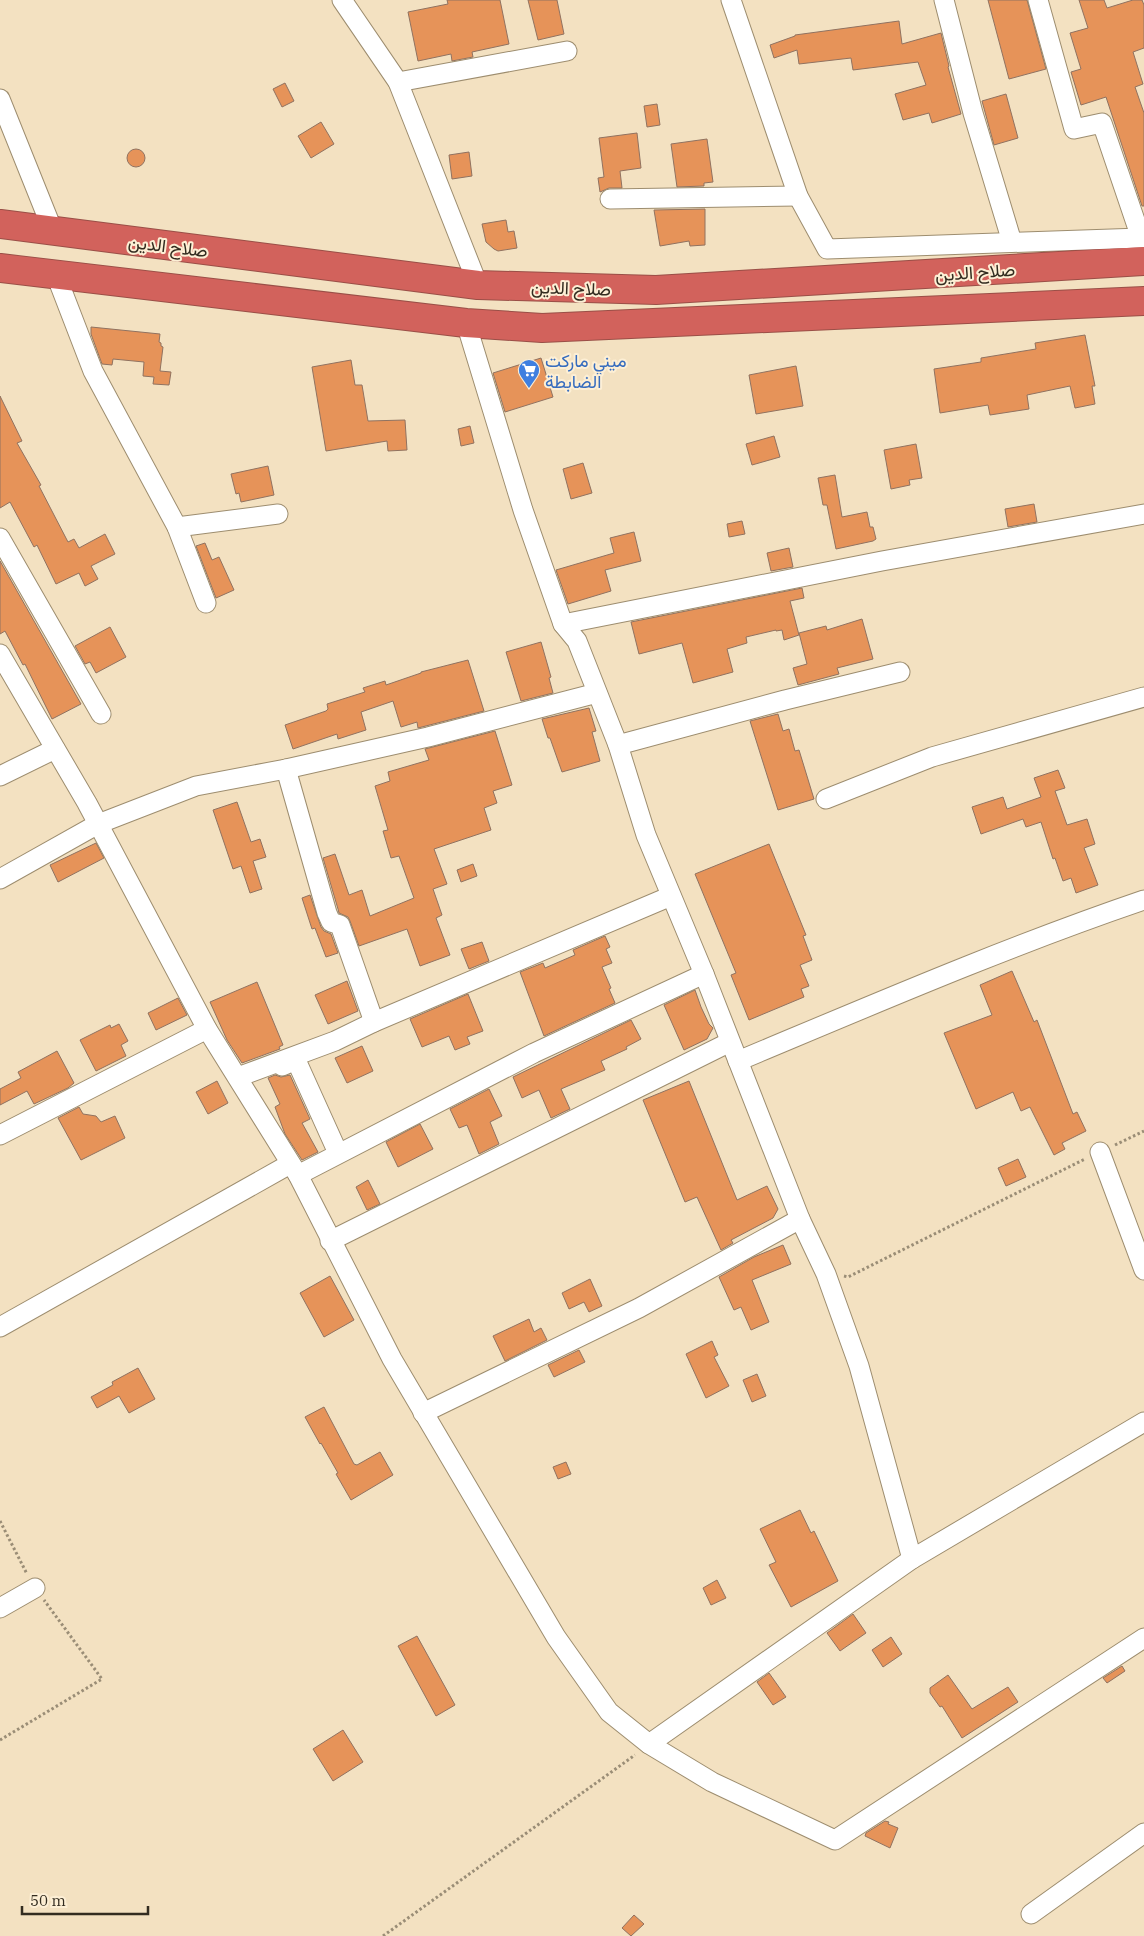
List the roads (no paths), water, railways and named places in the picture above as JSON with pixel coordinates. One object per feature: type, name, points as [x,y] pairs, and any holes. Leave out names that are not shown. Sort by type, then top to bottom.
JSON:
[{"type":"highway","name":"صلاح الدين","points":[[0,224],[478,285],[656,290],[1144,261]]},
{"type":"highway","name":"صلاح الدين","points":[[0,268],[466,323],[542,328],[1144,301]]},
{"type":"street","points":[[342,0],[398,82],[478,285]]},
{"type":"street","points":[[731,0],[798,196],[827,249],[1140,238],[1102,123],[1074,128],[1038,0]]},
{"type":"street","points":[[944,0],[973,113],[1012,242]]},
{"type":"street","points":[[398,82],[567,51]]},
{"type":"street","points":[[0,99],[53,231]]},
{"type":"street","points":[[610,200],[798,196]]},
{"type":"street","points":[[56,275],[93,371],[176,528],[206,603]]},
{"type":"street","points":[[466,323],[523,510],[563,624],[577,641],[618,745],[646,836],[704,974],[800,1219],[826,1274],[859,1366],[912,1559]]},
{"type":"street","points":[[176,528],[278,514]]},
{"type":"street","points":[[563,624],[882,561],[1144,514]]},
{"type":"street","points":[[0,538],[101,714]]},
{"type":"street","points":[[0,654],[98,824],[207,1029],[294,1169],[392,1359],[423,1413],[556,1637],[609,1712],[649,1744],[712,1782],[835,1840],[1144,1638]]},
{"type":"street","points":[[618,745],[785,700],[900,672]]},
{"type":"street","points":[[0,879],[98,824],[196,786],[286,769],[428,737],[597,693]]},
{"type":"street","points":[[826,799],[932,757],[1144,697]]},
{"type":"street","points":[[0,776],[55,748]]},
{"type":"street","points":[[286,769],[327,913],[331,922],[340,925],[374,1022]]},
{"type":"street","points":[[239,1080],[335,1041],[374,1022],[671,896]]},
{"type":"street","points":[[738,1061],[962,968],[1079,922],[1144,900]]},
{"type":"street","points":[[0,1327],[294,1169],[338,1153],[534,1053],[704,974]]},
{"type":"street","points":[[0,1135],[207,1029]]},
{"type":"street","points":[[330,1241],[730,1042]]},
{"type":"street","points":[[239,1080],[296,1060],[338,1153]]},
{"type":"street","points":[[1100,1152],[1144,1270]]},
{"type":"street","points":[[423,1413],[639,1308],[800,1219]]},
{"type":"street","points":[[649,1744],[912,1559],[1144,1422]]},
{"type":"street","points":[[0,1608],[34,1588]]},
{"type":"street","points":[[1031,1914],[1144,1833]]},
{"type":"place","name":"ميني ماركت الضابطة","points":[[529,389]]}]
